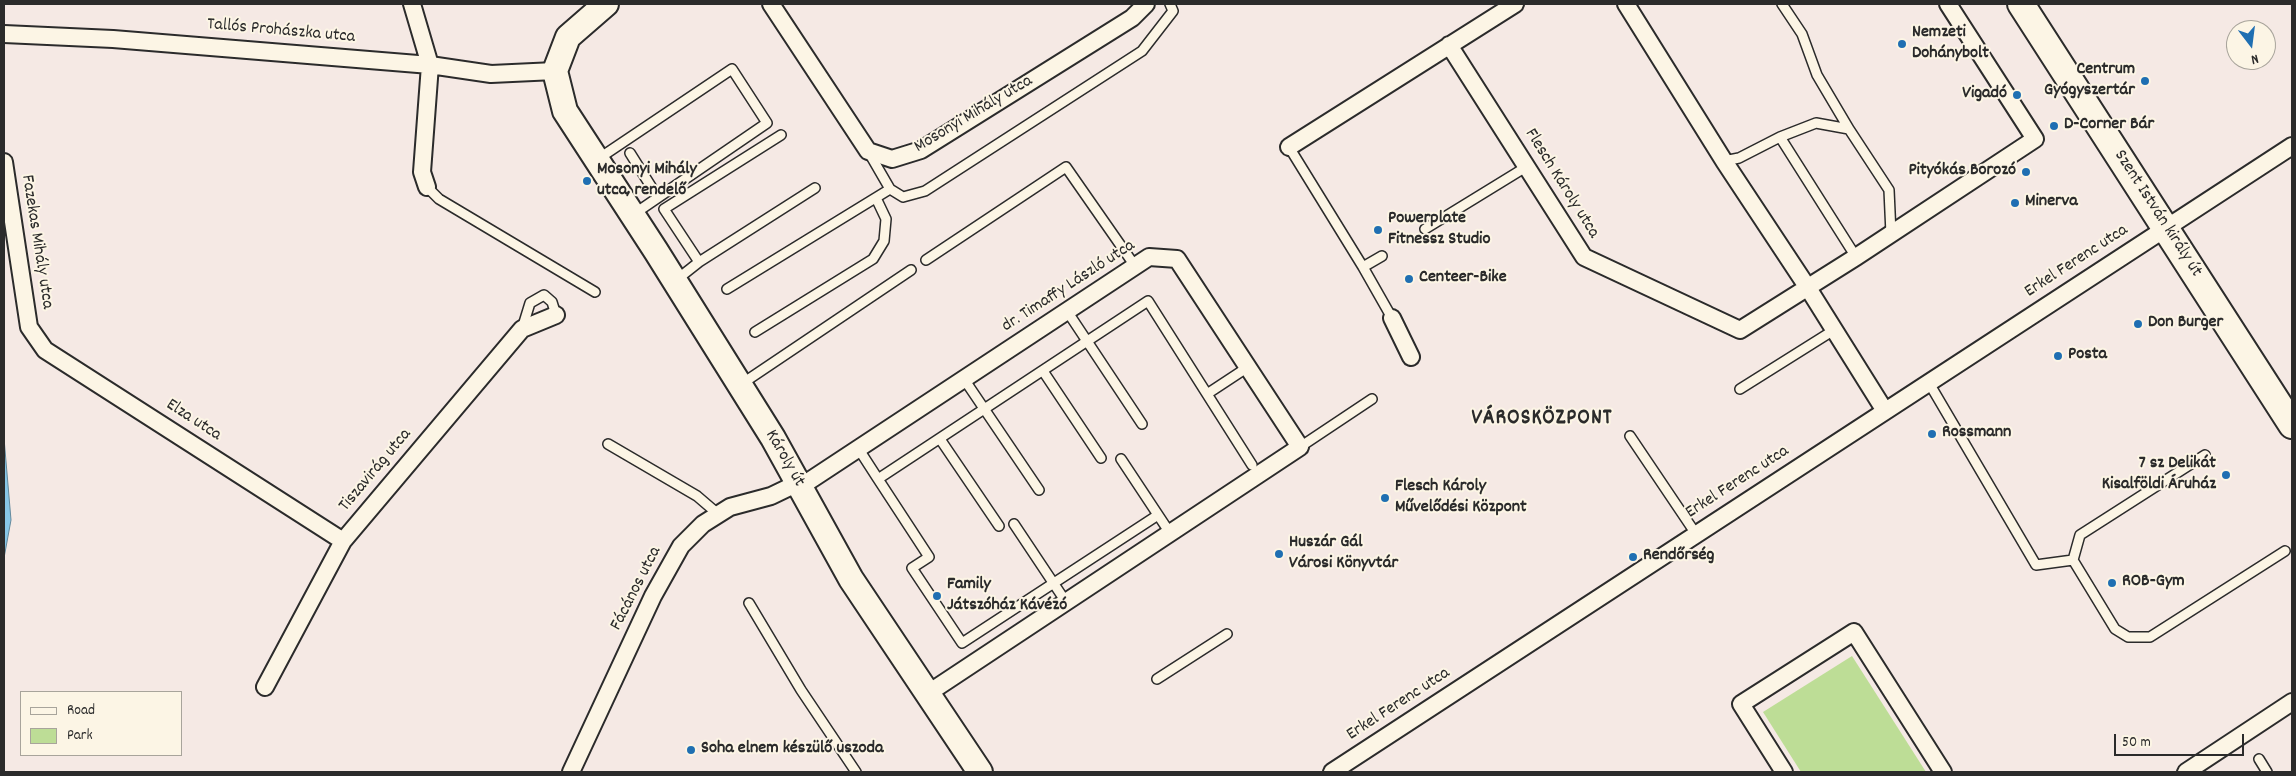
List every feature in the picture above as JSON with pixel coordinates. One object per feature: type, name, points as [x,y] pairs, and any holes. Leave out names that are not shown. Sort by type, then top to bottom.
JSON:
[{"type":"main road","name":"Szent István király út","points":[[2020,4],[2166,227],[2292,425]]},
{"type":"street","points":[[412,4],[430,65],[422,172],[427,187]]},
{"type":"street","points":[[592,153],[565,111],[555,71],[568,37],[606,4]]},
{"type":"street","points":[[771,4],[868,151]]},
{"type":"street","name":"Mosonyi Mihály utca","points":[[868,151],[892,159],[921,150],[1132,18],[1146,4]]},
{"type":"street","points":[[1289,146],[1515,4]]},
{"type":"street","points":[[1626,4],[1885,412]]},
{"type":"street","points":[[1808,288],[2035,139],[1948,4]]},
{"type":"street","name":"Tallós Prohászka utca","points":[[4,34],[113,39],[430,65],[491,74],[555,71]]},
{"type":"street","name":"Flesch Károly utca","points":[[1449,45],[1584,258],[1740,330],[1808,288]]},
{"type":"street","name":"Erkel Ferenc utca","points":[[1332,772],[2292,146]]},
{"type":"street","name":"Károly út","points":[[592,153],[740,385],[799,485],[851,579],[980,772]]},
{"type":"street","name":"Fazekas Mihály utca","points":[[4,162],[29,327]]},
{"type":"street","name":"dr. Timaffy László utca","points":[[799,485],[1149,257],[1177,259],[1300,447]]},
{"type":"street","name":"Tiszavirág utca","points":[[265,687],[343,541],[522,329],[556,315]]},
{"type":"street","points":[[1392,318],[1411,357]]},
{"type":"street","name":"Elza utca","points":[[29,327],[45,350],[343,541]]},
{"type":"street","points":[[928,694],[1300,447]]},
{"type":"street","name":"Fácános utca","points":[[571,772],[653,596],[681,546],[703,524],[730,507],[771,496],[799,485]]},
{"type":"street","points":[[1784,772],[1741,704],[1854,632],[1943,772]]},
{"type":"street","points":[[2186,772],[2292,702]]},
{"type":"lane","points":[[868,151],[890,190],[902,196],[925,191],[1142,51],[1173,11],[1170,4]]},
{"type":"lane","points":[[1782,4],[1802,34],[1817,75],[1848,129],[1889,190],[1890,234]]},
{"type":"lane","points":[[592,153],[604,154],[732,69],[767,123],[657,196],[632,215]]},
{"type":"lane","points":[[1724,161],[1739,158],[1780,137],[1816,123],[1848,129]]},
{"type":"lane","points":[[699,262],[664,209],[781,135]]},
{"type":"lane","points":[[1780,137],[1856,257]]},
{"type":"lane","points":[[1289,146],[1364,267],[1392,318]]},
{"type":"lane","points":[[630,153],[657,196]]},
{"type":"lane","points":[[926,260],[1066,167],[1135,266]]},
{"type":"lane","points":[[1425,228],[1526,167]]},
{"type":"lane","points":[[427,187],[439,200],[595,292]]},
{"type":"lane","points":[[675,281],[699,262],[815,188]]},
{"type":"lane","points":[[727,289],[890,190]]},
{"type":"lane","points":[[755,332],[873,259],[884,241],[886,219],[876,198]]},
{"type":"lane","points":[[1364,267],[1382,256]]},
{"type":"lane","points":[[740,385],[912,270]]},
{"type":"lane","points":[[522,329],[530,303],[544,294],[552,302],[556,315]]},
{"type":"lane","points":[[878,479],[1148,301],[1252,465]]},
{"type":"lane","points":[[1067,311],[1142,424]]},
{"type":"lane","points":[[1740,389],[1834,330]]},
{"type":"lane","points":[[1207,394],[1248,367]]},
{"type":"lane","points":[[1044,371],[1100,458]]},
{"type":"lane","points":[[964,379],[1039,490]]},
{"type":"lane","points":[[1929,383],[2036,565],[2073,560]]},
{"type":"lane","points":[[1300,447],[1372,399]]},
{"type":"lane","points":[[1630,436],[1696,534]]},
{"type":"lane","points":[[940,439],[999,526]]},
{"type":"lane","points":[[608,444],[697,496],[718,514]]},
{"type":"lane","points":[[858,448],[929,556],[912,568],[962,643],[1158,515]]},
{"type":"lane","points":[[2205,454],[2080,535],[2073,560],[2115,629],[2128,637],[2150,637],[2285,550]]},
{"type":"lane","points":[[1121,459],[1170,533]]},
{"type":"lane","points":[[1014,524],[1066,602]]},
{"type":"lane","points":[[748,603],[801,690],[856,772]]},
{"type":"lane","points":[[1158,679],[1227,634]]},
{"type":"lane","points":[[2259,759],[2268,772]]},
{"type":"green space","points":[[1852,656],[1926,772],[1801,772],[1763,712]]},
{"type":"water","points":[[4,438],[11,520],[4,558]]},
{"type":"place","name":"Nemzeti Dohánybolt","points":[[1902,44]]},
{"type":"place","name":"Centrum Gyógyszertár","points":[[2145,81]]},
{"type":"place","name":"Vigadó","points":[[2017,95]]},
{"type":"place","name":"D-Corner Bár","points":[[2054,126]]},
{"type":"place","name":"Pityókás Borozó","points":[[2026,172]]},
{"type":"place","name":"Mosonyi Mihály utca, rendelő","points":[[587,181]]},
{"type":"place","name":"Minerva","points":[[2015,203]]},
{"type":"place","name":"Powerplate Fitnessz Studio","points":[[1378,230]]},
{"type":"place","name":"Centeer-Bike","points":[[1409,279]]},
{"type":"place","name":"Don Burger","points":[[2138,324]]},
{"type":"place","name":"Posta","points":[[2058,356]]},
{"type":"place","name":"Rossmann","points":[[1932,434]]},
{"type":"place","name":"7 sz Delikát Kisalföldi Áruház","points":[[2226,475]]},
{"type":"place","name":"Flesch Károly Művelődési Központ","points":[[1385,498]]},
{"type":"place","name":"Huszár Gál Városi Könyvtár","points":[[1279,554]]},
{"type":"place","name":"Rendőrség","points":[[1633,557]]},
{"type":"place","name":"ROB-Gym","points":[[2112,583]]},
{"type":"place","name":"Family Játszóház Kávézó","points":[[937,596]]},
{"type":"place","name":"Soha elnem készülő uszoda","points":[[691,750]]},
{"type":"district","name":"VÁROSKÖZPONT","points":[[1542,420]]}]
